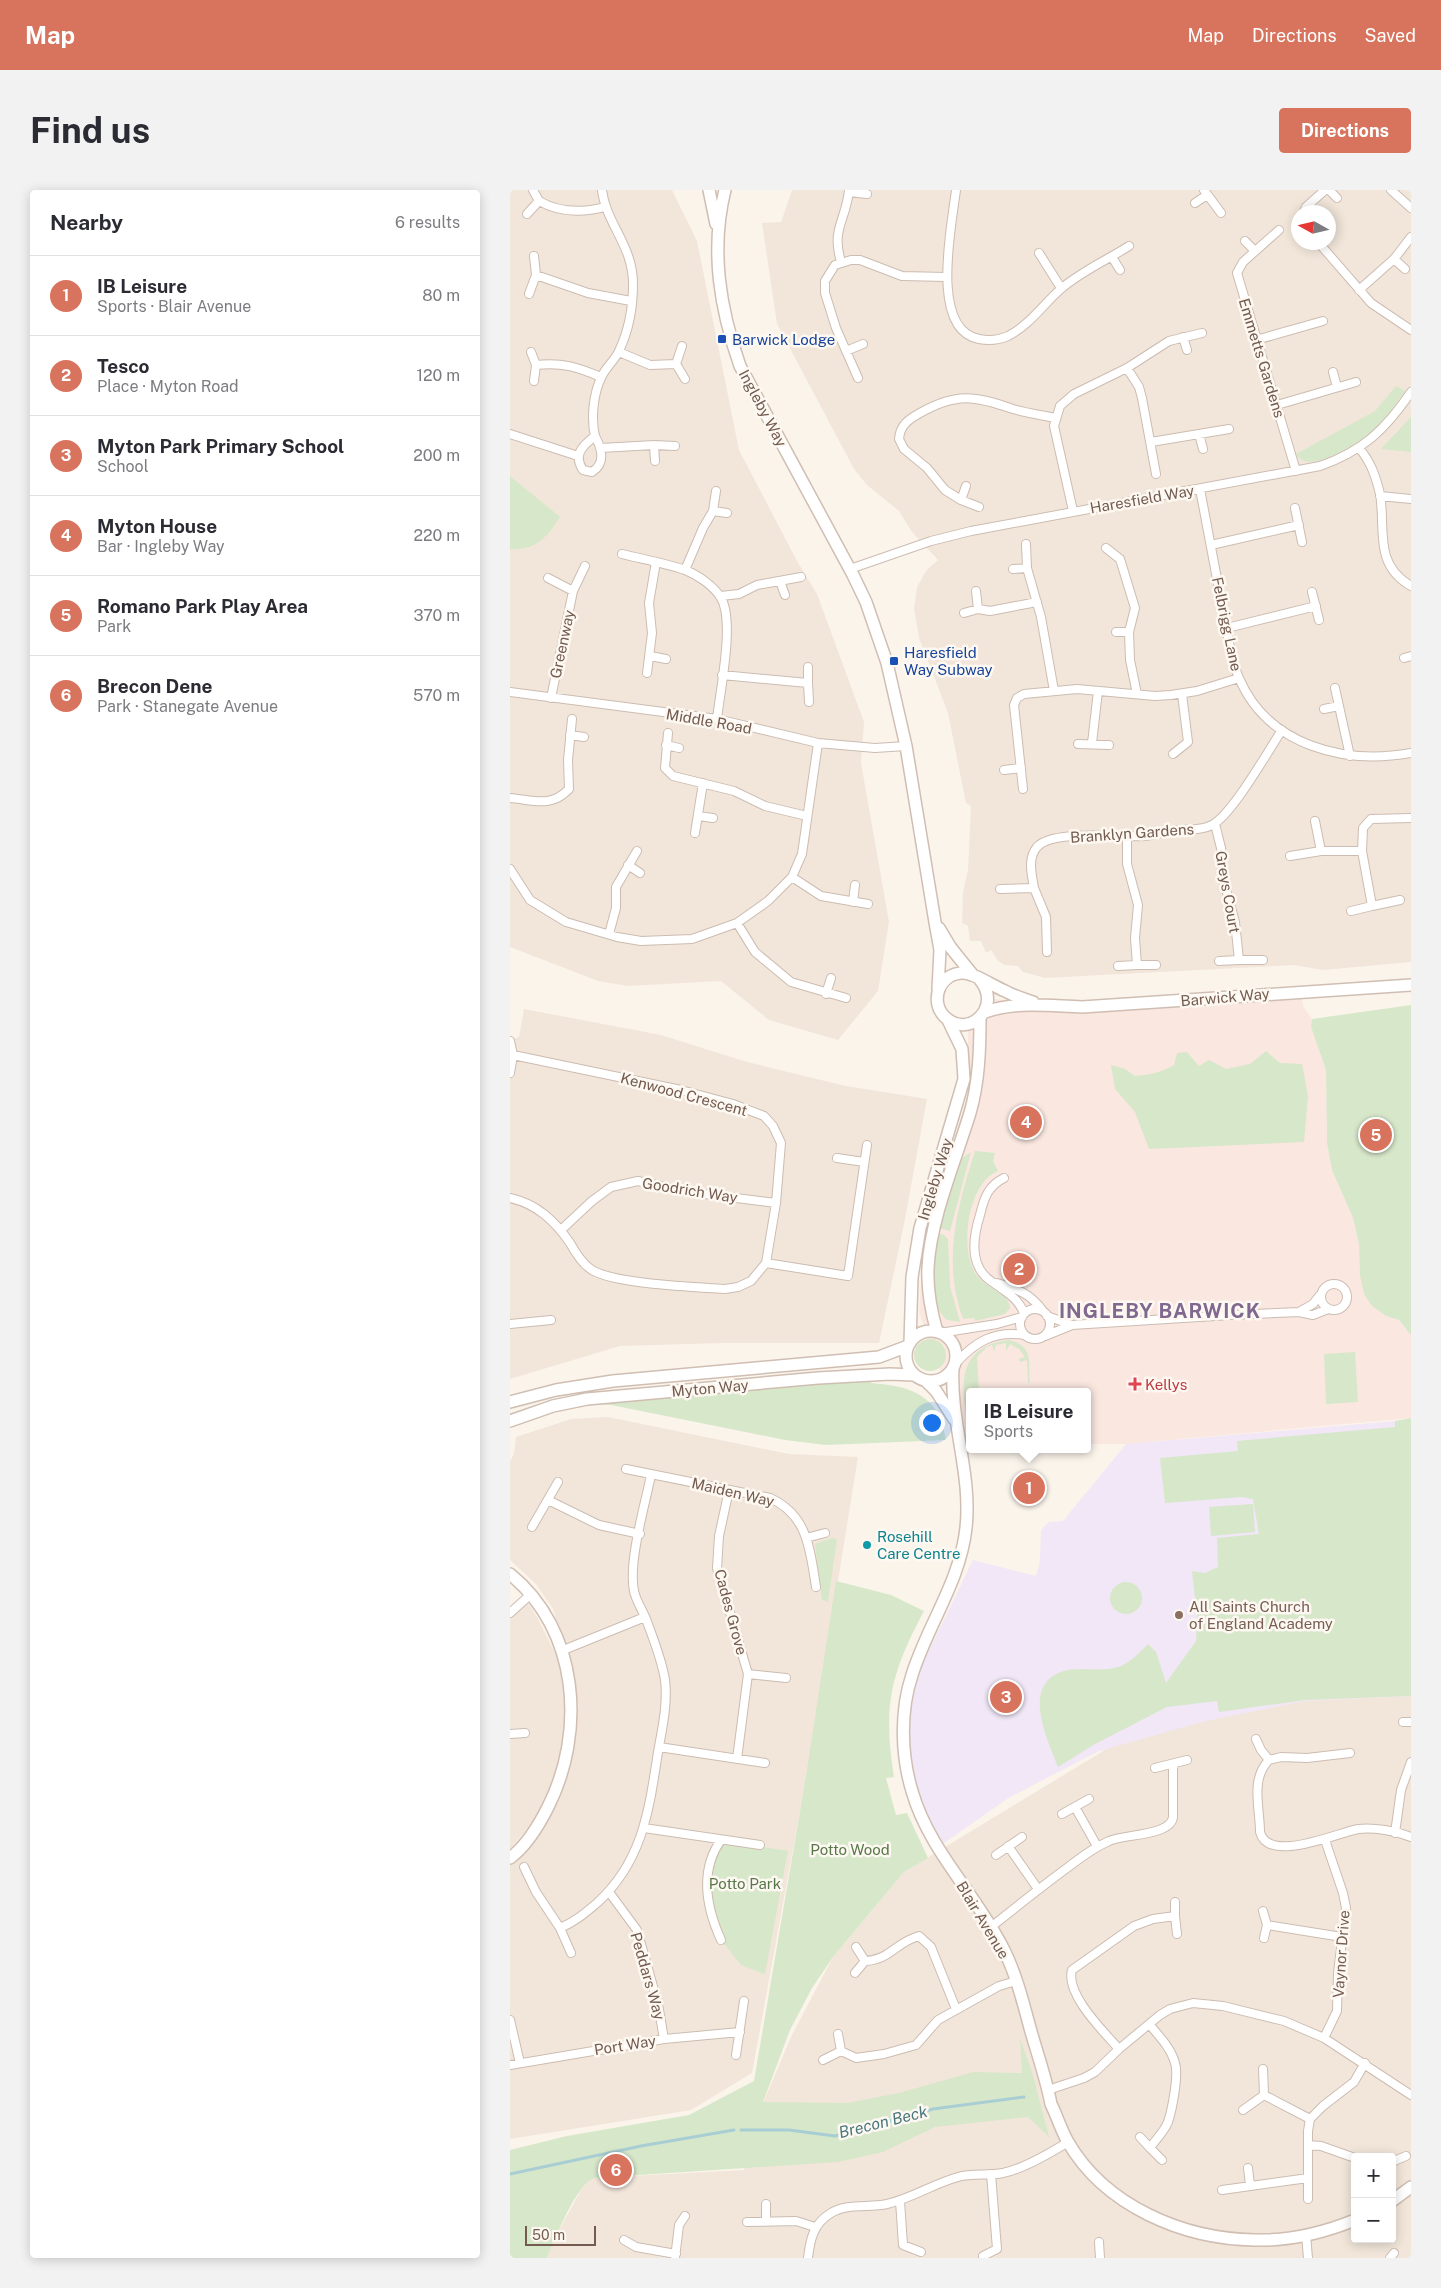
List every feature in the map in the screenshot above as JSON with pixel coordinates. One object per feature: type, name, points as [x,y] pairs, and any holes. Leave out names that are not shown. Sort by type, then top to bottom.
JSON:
[{"type":"street","points":[[533,190],[539,201],[548,206],[586,212],[605,207]]},
{"type":"street","points":[[595,436],[586,442],[578,456],[583,470],[592,472],[598,468],[602,460],[601,448],[595,436],[592,423],[601,377],[618,352],[629,324],[633,283],[630,258],[619,231],[605,207],[602,190]]},
{"type":"street","name":"Ingleby Way","points":[[709,190],[718,228]]},
{"type":"street","name":"Ingleby Way","points":[[725,190],[718,228],[717,260],[730,338],[740,366],[866,602],[887,663],[906,746]]},
{"type":"street","points":[[956,190],[946,276],[952,308],[959,326],[969,336],[986,340],[1001,338],[1015,332],[1061,288],[1092,267],[1130,246]]},
{"type":"street","points":[[1308,205],[1324,190]]},
{"type":"street","points":[[1329,190],[1337,198]]},
{"type":"street","points":[[1391,190],[1411,208]]},
{"type":"street","points":[[841,262],[836,243],[836,234],[849,191],[867,194]]},
{"type":"street","points":[[1195,204],[1205,192],[1222,213]]},
{"type":"street","points":[[527,214],[539,201]]},
{"type":"street","name":"Emmetts Gardens","points":[[1279,230],[1239,267],[1238,273],[1256,340],[1296,471]]},
{"type":"street","points":[[1359,290],[1394,259],[1411,237]]},
{"type":"street","points":[[1246,241],[1255,251]]},
{"type":"street","points":[[1325,250],[1371,303],[1411,330]]},
{"type":"street","points":[[1039,253],[1061,288]]},
{"type":"street","points":[[530,294],[536,275],[534,256]]},
{"type":"street","points":[[1112,257],[1120,270]]},
{"type":"street","points":[[1394,259],[1406,269]]},
{"type":"street","points":[[858,378],[836,328],[825,293],[825,281],[835,265],[841,262],[860,260],[893,273],[911,277],[946,276]]},
{"type":"street","points":[[1039,273],[1047,268]]},
{"type":"street","points":[[536,275],[588,293],[631,301]]},
{"type":"street","points":[[1256,340],[1304,331],[1322,321]]},
{"type":"street","points":[[1073,511],[1054,426],[1055,418],[1065,400],[1126,368],[1169,341],[1202,333]]},
{"type":"street","points":[[1183,337],[1187,350]]},
{"type":"street","points":[[846,351],[863,344]]},
{"type":"street","points":[[682,346],[676,364],[685,379]]},
{"type":"street","points":[[531,352],[536,365],[534,381]]},
{"type":"street","points":[[618,352],[650,365],[676,364]]},
{"type":"street","points":[[536,365],[555,363],[578,367],[601,377]]},
{"type":"street","points":[[1126,368],[1139,387],[1156,474]]},
{"type":"street","points":[[1332,372],[1337,388]]},
{"type":"street","points":[[1277,406],[1356,382]]},
{"type":"street","name":"Haresfield Way","points":[[851,572],[912,547],[971,530],[1296,471],[1336,460],[1360,448],[1388,424],[1411,392]]},
{"type":"street","points":[[979,507],[961,500],[945,490],[927,468],[900,444],[899,434],[904,423],[937,404],[968,398],[992,401],[1020,411],[1055,418]]},
{"type":"street","points":[[1151,442],[1229,429]]},
{"type":"street","points":[[510,434],[578,456]]},
{"type":"street","points":[[1200,434],[1203,449]]},
{"type":"street","points":[[601,448],[654,445],[675,446]]},
{"type":"street","points":[[654,445],[655,461]]},
{"type":"street","points":[[1360,448],[1373,469],[1380,496],[1381,526],[1386,554],[1396,574],[1411,586]]},
{"type":"street","points":[[961,500],[966,486]]},
{"type":"street","name":"Felbrigg Lane","points":[[1200,489],[1227,628],[1239,678],[1253,702],[1282,730],[1313,748],[1350,756],[1378,757],[1411,753]]},
{"type":"street","points":[[685,570],[703,528],[714,511],[716,491]]},
{"type":"street","points":[[1380,496],[1411,498]]},
{"type":"street","points":[[1295,508],[1302,542]]},
{"type":"street","points":[[714,511],[727,513]]},
{"type":"street","points":[[1211,544],[1299,525]]},
{"type":"street","points":[[1026,544],[1027,568],[1037,602],[1054,690]]},
{"type":"street","points":[[1106,548],[1120,559],[1135,608],[1129,632],[1130,660],[1137,694]]},
{"type":"street","points":[[622,554],[685,570],[702,578],[721,596],[728,626],[717,719]]},
{"type":"street","points":[[648,673],[652,633],[649,604],[656,562]]},
{"type":"street","name":"Greenway","points":[[551,698],[573,591],[585,566]]},
{"type":"street","points":[[1013,569],[1027,568]]},
{"type":"street","points":[[721,596],[740,594],[757,586],[802,577]]},
{"type":"street","name":"Greenway","points":[[548,578],[573,591]]},
{"type":"street","points":[[780,580],[785,595]]},
{"type":"street","points":[[976,591],[978,609]]},
{"type":"street","points":[[1312,592],[1320,620]]},
{"type":"street","points":[[964,613],[978,609],[990,611],[1037,602]]},
{"type":"street","points":[[1227,628],[1316,606]]},
{"type":"street","points":[[1116,632],[1129,632]]},
{"type":"street","points":[[650,656],[666,659]]},
{"type":"street","points":[[808,667],[808,702]]},
{"type":"street","points":[[722,675],[808,683]]},
{"type":"street","points":[[1023,788],[1014,705],[1017,698],[1024,694],[1077,689],[1137,694],[1182,694],[1239,678]]},
{"type":"street","points":[[1335,688],[1350,756]]},
{"type":"street","points":[[1092,743],[1098,691]]},
{"type":"street","name":"Middle Road","points":[[510,692],[717,719],[818,743],[875,748],[906,746]]},
{"type":"street","points":[[1173,754],[1188,742],[1182,694]]},
{"type":"street","points":[[1324,709],[1339,706]]},
{"type":"street","points":[[510,798],[545,802],[560,799],[569,789],[568,760],[572,719]]},
{"type":"street","name":"Branklyn Gardens","points":[[1047,952],[1046,917],[1034,888],[1030,863],[1036,848],[1042,843],[1057,839],[1088,835],[1144,836],[1205,828],[1215,824],[1231,807],[1282,730]]},
{"type":"street","points":[[668,733],[665,768],[673,776],[734,791],[765,806],[807,816]]},
{"type":"street","points":[[570,735],[584,737]]},
{"type":"street","points":[[510,869],[530,900],[566,922],[609,934],[641,941],[692,939],[737,922],[768,901],[792,877],[802,854],[818,743]]},
{"type":"street","points":[[1078,744],[1109,745]]},
{"type":"street","points":[[666,745],[678,748]]},
{"type":"street","points":[[906,746],[940,950],[937,996],[939,1010],[948,1020],[961,1025],[975,1022],[983,1015],[988,995],[976,977],[951,948],[936,922]]},
{"type":"street","points":[[1004,770],[1020,768]]},
{"type":"street","points":[[695,833],[703,783]]},
{"type":"street","points":[[698,816],[714,818]]},
{"type":"street","points":[[1372,906],[1362,852],[1363,828],[1371,818],[1411,818]]},
{"type":"street","points":[[1315,821],[1321,851]]},
{"type":"street","name":"Greys Court","points":[[1215,824],[1221,848],[1224,882],[1235,922],[1239,960]]},
{"type":"street","points":[[1127,836],[1127,864],[1138,905],[1135,938],[1137,965]]},
{"type":"street","points":[[609,934],[616,908],[616,887],[637,851]]},
{"type":"street","points":[[1290,856],[1321,851],[1362,852]]},
{"type":"street","points":[[628,865],[640,873]]},
{"type":"street","points":[[792,877],[820,896],[868,904]]},
{"type":"street","points":[[853,902],[855,885]]},
{"type":"street","points":[[1000,889],[1034,888]]},
{"type":"street","points":[[1351,911],[1400,900]]},
{"type":"street","points":[[737,922],[755,952],[791,982],[826,994],[846,998]]},
{"type":"street","points":[[1220,961],[1263,960]]},
{"type":"street","points":[[1118,966],[1156,965]]},
{"type":"street","points":[[938,989],[942,982],[956,973],[976,977]]},
{"type":"street","name":"Barwick Way","points":[[976,977],[1040,1004]]},
{"type":"street","points":[[826,994],[832,978]]},
{"type":"street","name":"Barwick Way","points":[[983,1015],[1006,1006],[1040,1004],[1082,1007],[1411,985]]},
{"type":"street","name":"Ingleby Way","points":[[938,1332],[929,1300],[929,1255],[939,1212],[970,1112],[978,1068],[983,1015]]},
{"type":"street","name":"Ingleby Way","points":[[909,1345],[912,1278],[920,1228],[964,1079],[962,1049],[948,1020]]},
{"type":"street","points":[[510,1041],[513,1055],[510,1073]]},
{"type":"street","name":"Kenwood Crescent","points":[[513,1055],[681,1090],[733,1104],[764,1116],[781,1143],[776,1203],[766,1263]]},
{"type":"street","points":[[510,1198],[543,1211],[561,1230],[578,1255],[591,1269],[609,1278],[725,1289],[738,1287],[751,1281],[766,1263],[848,1276],[867,1145]]},
{"type":"street","points":[[837,1158],[864,1162]]},
{"type":"street","points":[[1004,1178],[989,1188],[984,1198],[976,1232],[977,1263],[985,1276],[1015,1299],[1023,1315],[1020,1324],[1024,1334]]},
{"type":"street","name":"Goodrich Way","points":[[561,1230],[592,1201],[611,1187],[638,1181],[688,1192],[776,1203]]},
{"type":"street","points":[[993,1282],[1025,1292],[1035,1301],[1045,1314],[1050,1326],[1045,1336]]},
{"type":"street","points":[[1072,1325],[1034,1309],[997,1324],[920,1334],[909,1345],[906,1360],[914,1375],[926,1381],[939,1381],[945,1378],[954,1365],[973,1345],[1002,1334],[1024,1334],[1035,1340],[1072,1325],[1299,1312],[1313,1314],[1328,1309],[1336,1310],[1345,1305],[1347,1300],[1346,1290],[1337,1283],[1326,1285],[1313,1304],[1299,1312]]},
{"type":"street","points":[[1320,1294],[1324,1306],[1328,1309]]},
{"type":"street","points":[[510,1324],[551,1320]]},
{"type":"street","points":[[938,1332],[946,1336],[955,1348],[954,1365]]},
{"type":"street","name":"Myton Way","points":[[510,1402],[583,1385],[879,1357],[909,1345]]},
{"type":"street","name":"Blair Avenue","points":[[954,1365],[952,1384],[955,1420],[963,1458],[967,1497],[963,1551],[956,1575],[911,1675],[905,1708],[904,1740],[909,1778],[919,1815],[939,1851],[991,1927],[1004,1950],[1016,1982],[1051,2104],[1068,2142],[1101,2182],[1137,2209],[1169,2223],[1200,2233],[1256,2240],[1306,2235],[1351,2221]]},
{"type":"street","name":"Myton Way","points":[[510,1421],[553,1406],[586,1399],[818,1378],[890,1374],[914,1375]]},
{"type":"street","name":"Blair Avenue","points":[[926,1381],[936,1391],[955,1420]]},
{"type":"street","name":"Maiden Way","points":[[626,1470],[770,1498],[784,1504],[799,1520],[806,1538],[816,1586]]},
{"type":"street","points":[[560,1928],[573,1923],[609,1892],[632,1858],[650,1809],[659,1747],[665,1681],[646,1617],[634,1591],[634,1573],[651,1475]]},
{"type":"street","points":[[532,1527],[558,1482]]},
{"type":"street","name":"Cades Grove","points":[[728,1490],[719,1536],[717,1568],[748,1674],[737,1759]]},
{"type":"street","points":[[548,1500],[599,1525],[640,1534]]},
{"type":"street","points":[[806,1538],[825,1533]]},
{"type":"street","points":[[510,1574],[545,1614],[561,1651],[569,1676],[572,1709],[570,1740],[555,1794],[541,1821],[510,1858]]},
{"type":"street","points":[[510,1613],[530,1595]]},
{"type":"street","points":[[561,1651],[646,1617]]},
{"type":"street","name":"Cades Grove","points":[[748,1674],[786,1678]]},
{"type":"street","points":[[510,1734],[525,1733]]},
{"type":"street","points":[[1256,1739],[1268,1760]]},
{"type":"street","points":[[659,1747],[765,1763]]},
{"type":"street","points":[[1350,1753],[1307,1758],[1281,1757],[1268,1760],[1264,1765],[1257,1784],[1262,1838],[1273,1846],[1280,1846],[1325,1840],[1358,1829],[1395,1833],[1411,1837]]},
{"type":"street","points":[[1154,1768],[1187,1760]]},
{"type":"street","points":[[1395,1833],[1401,1790],[1411,1762]]},
{"type":"street","points":[[991,1927],[1038,1889],[1097,1846],[1125,1836],[1162,1830],[1168,1827],[1173,1817],[1173,1764]]},
{"type":"street","points":[[1062,1814],[1088,1799]]},
{"type":"street","points":[[1075,1807],[1097,1846]]},
{"type":"street","points":[[644,1828],[760,1845]]},
{"type":"street","points":[[996,1855],[1022,1837]]},
{"type":"street","points":[[721,1840],[712,1852],[708,1881],[708,1903],[721,1940]]},
{"type":"street","name":"Vaynor Drive","points":[[1324,2038],[1337,2011],[1338,1973],[1346,1908],[1343,1893],[1325,1840]]},
{"type":"street","points":[[1008,1846],[1038,1889]]},
{"type":"street","points":[[524,1867],[536,1892],[560,1928],[571,1953]]},
{"type":"street","name":"Peddars Way","points":[[609,1892],[637,1930],[658,2004],[664,2039]]},
{"type":"street","points":[[1175,1902],[1177,1934]]},
{"type":"street","points":[[1263,1911],[1267,1925],[1264,1938]]},
{"type":"street","points":[[1118,2049],[1091,2017],[1076,1994],[1070,1976],[1072,1970],[1134,1926],[1153,1919],[1175,1916]]},
{"type":"street","points":[[1267,1925],[1342,1937]]},
{"type":"street","points":[[855,1973],[864,1961],[878,1960],[907,1939],[919,1936],[931,1947],[956,2009]]},
{"type":"street","points":[[856,1947],[864,1961]]},
{"type":"street","points":[[840,2051],[856,2058],[884,2054],[916,2045],[938,2020],[999,1986],[1016,1982]]},
{"type":"street","points":[[736,2055],[744,2002]]},
{"type":"street","points":[[1048,2090],[1084,2078],[1095,2072],[1118,2049],[1149,2024],[1170,2009],[1193,2002],[1223,2006],[1284,2021],[1324,2038],[1410,2091]]},
{"type":"street","points":[[510,2020],[520,2063]]},
{"type":"street","points":[[1149,2024],[1168,2048],[1176,2065],[1175,2090],[1168,2121],[1150,2148]]},
{"type":"street","name":"Port Way","points":[[510,2065],[664,2039],[740,2032]]},
{"type":"street","points":[[838,2034],[840,2051]]},
{"type":"street","points":[[823,2060],[840,2051]]},
{"type":"street","points":[[1308,2200],[1310,2119],[1323,2106],[1354,2082],[1365,2063]]},
{"type":"street","points":[[1263,2069],[1264,2095]]},
{"type":"street","points":[[1264,2095],[1310,2119]]},
{"type":"street","points":[[1243,2110],[1264,2095]]},
{"type":"street","points":[[1140,2137],[1162,2160]]},
{"type":"street","points":[[808,2258],[815,2228],[832,2212],[845,2208],[879,2206],[900,2201],[958,2177],[974,2174],[991,2174],[1023,2166],[1068,2142]]},
{"type":"street","points":[[1308,2145],[1321,2146],[1351,2157]]},
{"type":"street","points":[[1396,2160],[1406,2156]]},
{"type":"street","points":[[1248,2168],[1250,2184]]},
{"type":"street","points":[[983,2256],[997,2249],[991,2174]]},
{"type":"street","points":[[1222,2190],[1250,2184],[1308,2178]]},
{"type":"street","points":[[1396,2198],[1410,2189]]},
{"type":"street","points":[[900,2201],[903,2245],[921,2252]]},
{"type":"street","points":[[766,2204],[766,2221]]},
{"type":"street","points":[[624,2240],[636,2247],[675,2256],[679,2225],[685,2216]]},
{"type":"street","points":[[746,2222],[796,2220],[815,2228]]},
{"type":"street","points":[[1306,2235],[1308,2258]]},
{"type":"street","points":[[1099,2242],[1100,2258]]},
{"type":"shaded area","points":[[510,190],[672,190],[697,241],[739,450],[797,561],[817,594],[864,722],[861,763],[889,922],[878,991],[838,1040],[769,1020],[721,981],[628,986],[598,981],[510,947]]},
{"type":"shaded area","points":[[792,190],[1411,190],[1411,962],[1323,970],[1294,965],[1045,978],[1023,972],[1018,966],[1005,965],[998,961],[991,950],[986,953],[981,941],[970,941],[968,926],[962,923],[963,892],[968,870],[971,806],[966,803],[948,713],[919,638],[914,609],[917,587],[926,571],[938,560],[912,532],[899,511],[867,485],[854,469],[777,324],[762,223],[781,222]]},
{"type":"shaded area","points":[[1301,992],[1303,1006],[1312,1019],[1311,1027],[1326,1070],[1327,1143],[1332,1170],[1353,1218],[1359,1244],[1360,1276],[1386,1316],[1399,1320],[1411,1335],[1411,1418],[1126,1444],[1091,1444],[1091,1388],[966,1388],[966,1451],[962,1451],[937,1360],[919,1313],[923,1249],[968,1092],[968,1024],[988,998],[1053,1006]]},
{"type":"shaded area","points":[[524,1009],[661,1035],[747,1062],[846,1086],[927,1099],[904,1224],[879,1343],[723,1343],[620,1346],[510,1379],[510,1040],[519,1037]]},
{"type":"shaded area","points":[[608,1417],[789,1454],[858,1457],[808,1767],[752,2073],[691,2110],[510,2139],[510,1864],[517,1859],[542,1829],[560,1797],[570,1768],[576,1738],[578,1705],[573,1674],[553,1609],[536,1584],[510,1560],[510,1461],[514,1454],[516,1437],[571,1419]]},
{"type":"shaded area","name":"All Saints Church of England Academy","points":[[1395,1421],[1411,1573],[1411,1696],[1305,1701],[1206,1721],[1099,1751],[1010,1797],[941,1845],[922,1812],[909,1771],[907,1718],[916,1677],[973,1560],[1036,1576],[1040,1561],[1041,1530],[1049,1522],[1063,1521],[1126,1444]]},
{"type":"shaded area","points":[[524,1597],[537,1617],[555,1653],[563,1677],[566,1709],[565,1736],[559,1767],[550,1792],[536,1818],[510,1849],[510,1608]]},
{"type":"shaded area","points":[[1411,1696],[1411,2258],[547,2258],[558,2232],[581,2190],[588,2181],[594,2178],[744,2170],[758,2115],[791,2037],[833,1957],[904,1872],[1100,1753],[1167,1707]]},
{"type":"green space","points":[[1396,386],[1405,391],[1380,424],[1369,434],[1348,448],[1323,459],[1312,462],[1302,460],[1296,454],[1375,411]]},
{"type":"green space","points":[[1411,417],[1411,452],[1381,449]]},
{"type":"green space","points":[[510,476],[560,517],[540,541],[527,548],[510,549]]},
{"type":"green space","points":[[1411,1005],[1411,1335],[1399,1320],[1386,1316],[1372,1306],[1364,1294],[1360,1276],[1359,1244],[1353,1218],[1332,1170],[1327,1143],[1326,1070],[1311,1027],[1312,1019]]},
{"type":"green space","points":[[1266,1051],[1280,1063],[1302,1064],[1308,1096],[1304,1142],[1149,1149],[1135,1112],[1115,1089],[1111,1065],[1125,1069],[1135,1076],[1146,1075],[1174,1065],[1177,1053],[1187,1052],[1199,1066],[1209,1060],[1226,1069],[1250,1064]]},
{"type":"green space","points":[[975,1151],[995,1153],[993,1161],[998,1171],[988,1178],[980,1188],[969,1216],[968,1246],[970,1260],[978,1277],[1006,1298],[1010,1308],[1005,1314],[975,1321],[974,1318],[963,1319],[953,1276],[953,1255],[958,1213]]},
{"type":"green space","points":[[971,1152],[950,1231],[939,1228],[961,1159]]},
{"type":"green space","points":[[937,1233],[944,1235],[948,1239],[950,1286],[960,1322],[947,1320],[940,1312],[933,1291],[932,1279]]},
{"type":"green space","points":[[930,1339],[942,1343],[946,1355],[942,1367],[930,1371],[918,1367],[914,1355],[918,1343]]},
{"type":"green space","points":[[1009,1340],[1023,1346],[1028,1355],[1030,1383],[1028,1383],[1027,1360],[1020,1362],[1019,1359],[1025,1357],[1019,1349],[1010,1344],[1006,1351],[1006,1343],[996,1345],[994,1352],[992,1345],[987,1347],[977,1357],[979,1388],[966,1388],[966,1411],[964,1389],[965,1375],[969,1363],[977,1352],[990,1344]]},
{"type":"green space","points":[[1355,1352],[1358,1402],[1326,1404],[1324,1354]]},
{"type":"green space","points":[[871,1380],[871,1383],[909,1390],[926,1399],[939,1417],[946,1440],[826,1445],[785,1440],[611,1405],[590,1404],[732,1390]]},
{"type":"green space","points":[[1411,1418],[1411,1696],[1305,1700],[1219,1712],[1217,1701],[1167,1707],[1095,1744],[1058,1767],[1041,1715],[1042,1689],[1049,1679],[1068,1670],[1111,1669],[1118,1667],[1130,1661],[1148,1644],[1156,1652],[1166,1683],[1196,1641],[1197,1616],[1192,1571],[1205,1573],[1218,1567],[1217,1538],[1259,1534],[1253,1499],[1242,1497],[1165,1503],[1160,1458],[1238,1451],[1237,1441],[1395,1427],[1395,1421]]},
{"type":"green space","points":[[1253,1504],[1255,1532],[1211,1536],[1209,1507]]},
{"type":"green space","points":[[832,1538],[837,1539],[828,1602],[822,1600],[815,1544]]},
{"type":"green space","name":"Potto Wood","points":[[836,1581],[891,1595],[924,1611],[903,1654],[892,1691],[889,1730],[894,1777],[886,1778],[896,1815],[907,1813],[928,1858],[904,1872],[833,1957],[812,1988],[790,2030],[763,2102],[847,2103],[899,2093],[973,2072],[1022,2073],[1020,2038],[1033,2075],[1049,2137],[1028,2117],[935,2127],[883,2152],[838,2162],[594,2178],[580,2191],[573,2202],[560,2226],[547,2258],[510,2258],[510,2150],[567,2136],[689,2115],[754,2081],[806,1776]]},
{"type":"green space","points":[[1126,1582],[1132,1583],[1137,1587],[1141,1592],[1141,1604],[1137,1609],[1132,1613],[1126,1614],[1120,1613],[1115,1609],[1111,1604],[1110,1598],[1111,1592],[1115,1587],[1120,1583]]},
{"type":"green space","name":"Potto Park","points":[[721,1840],[788,1851],[765,1974],[741,1965],[721,1940],[707,1881]]},
{"type":"waterway","name":"Brecon Beck","points":[[741,2130],[789,2130],[835,2136],[933,2109],[1024,2097]]},
{"type":"waterway","name":"Brecon Beck","points":[[510,2174],[641,2146],[734,2130]]},
{"type":"place","name":"Barwick Lodge","points":[[722,339]]},
{"type":"place","name":"Haresfield Way Subway","points":[[894,661]]},
{"type":"place","name":"Myton House","points":[[1026,1122]]},
{"type":"place","name":"Romano Park Play Area","points":[[1376,1135]]},
{"type":"place","name":"Tesco","points":[[1019,1269]]},
{"type":"place","name":"Kellys","points":[[1135,1384]]},
{"type":"place","name":"IB Leisure","points":[[1029,1488]]},
{"type":"place","name":"Rosehill Care Centre","points":[[867,1545]]},
{"type":"place","name":"All Saints Church of England Academy","points":[[1179,1615]]},
{"type":"place","name":"Myton Park Primary School","points":[[1006,1697]]},
{"type":"place","name":"Brecon Dene","points":[[616,2170]]},
{"type":"district","name":"INGLEBY BARWICK","points":[[1160,1311]]}]
